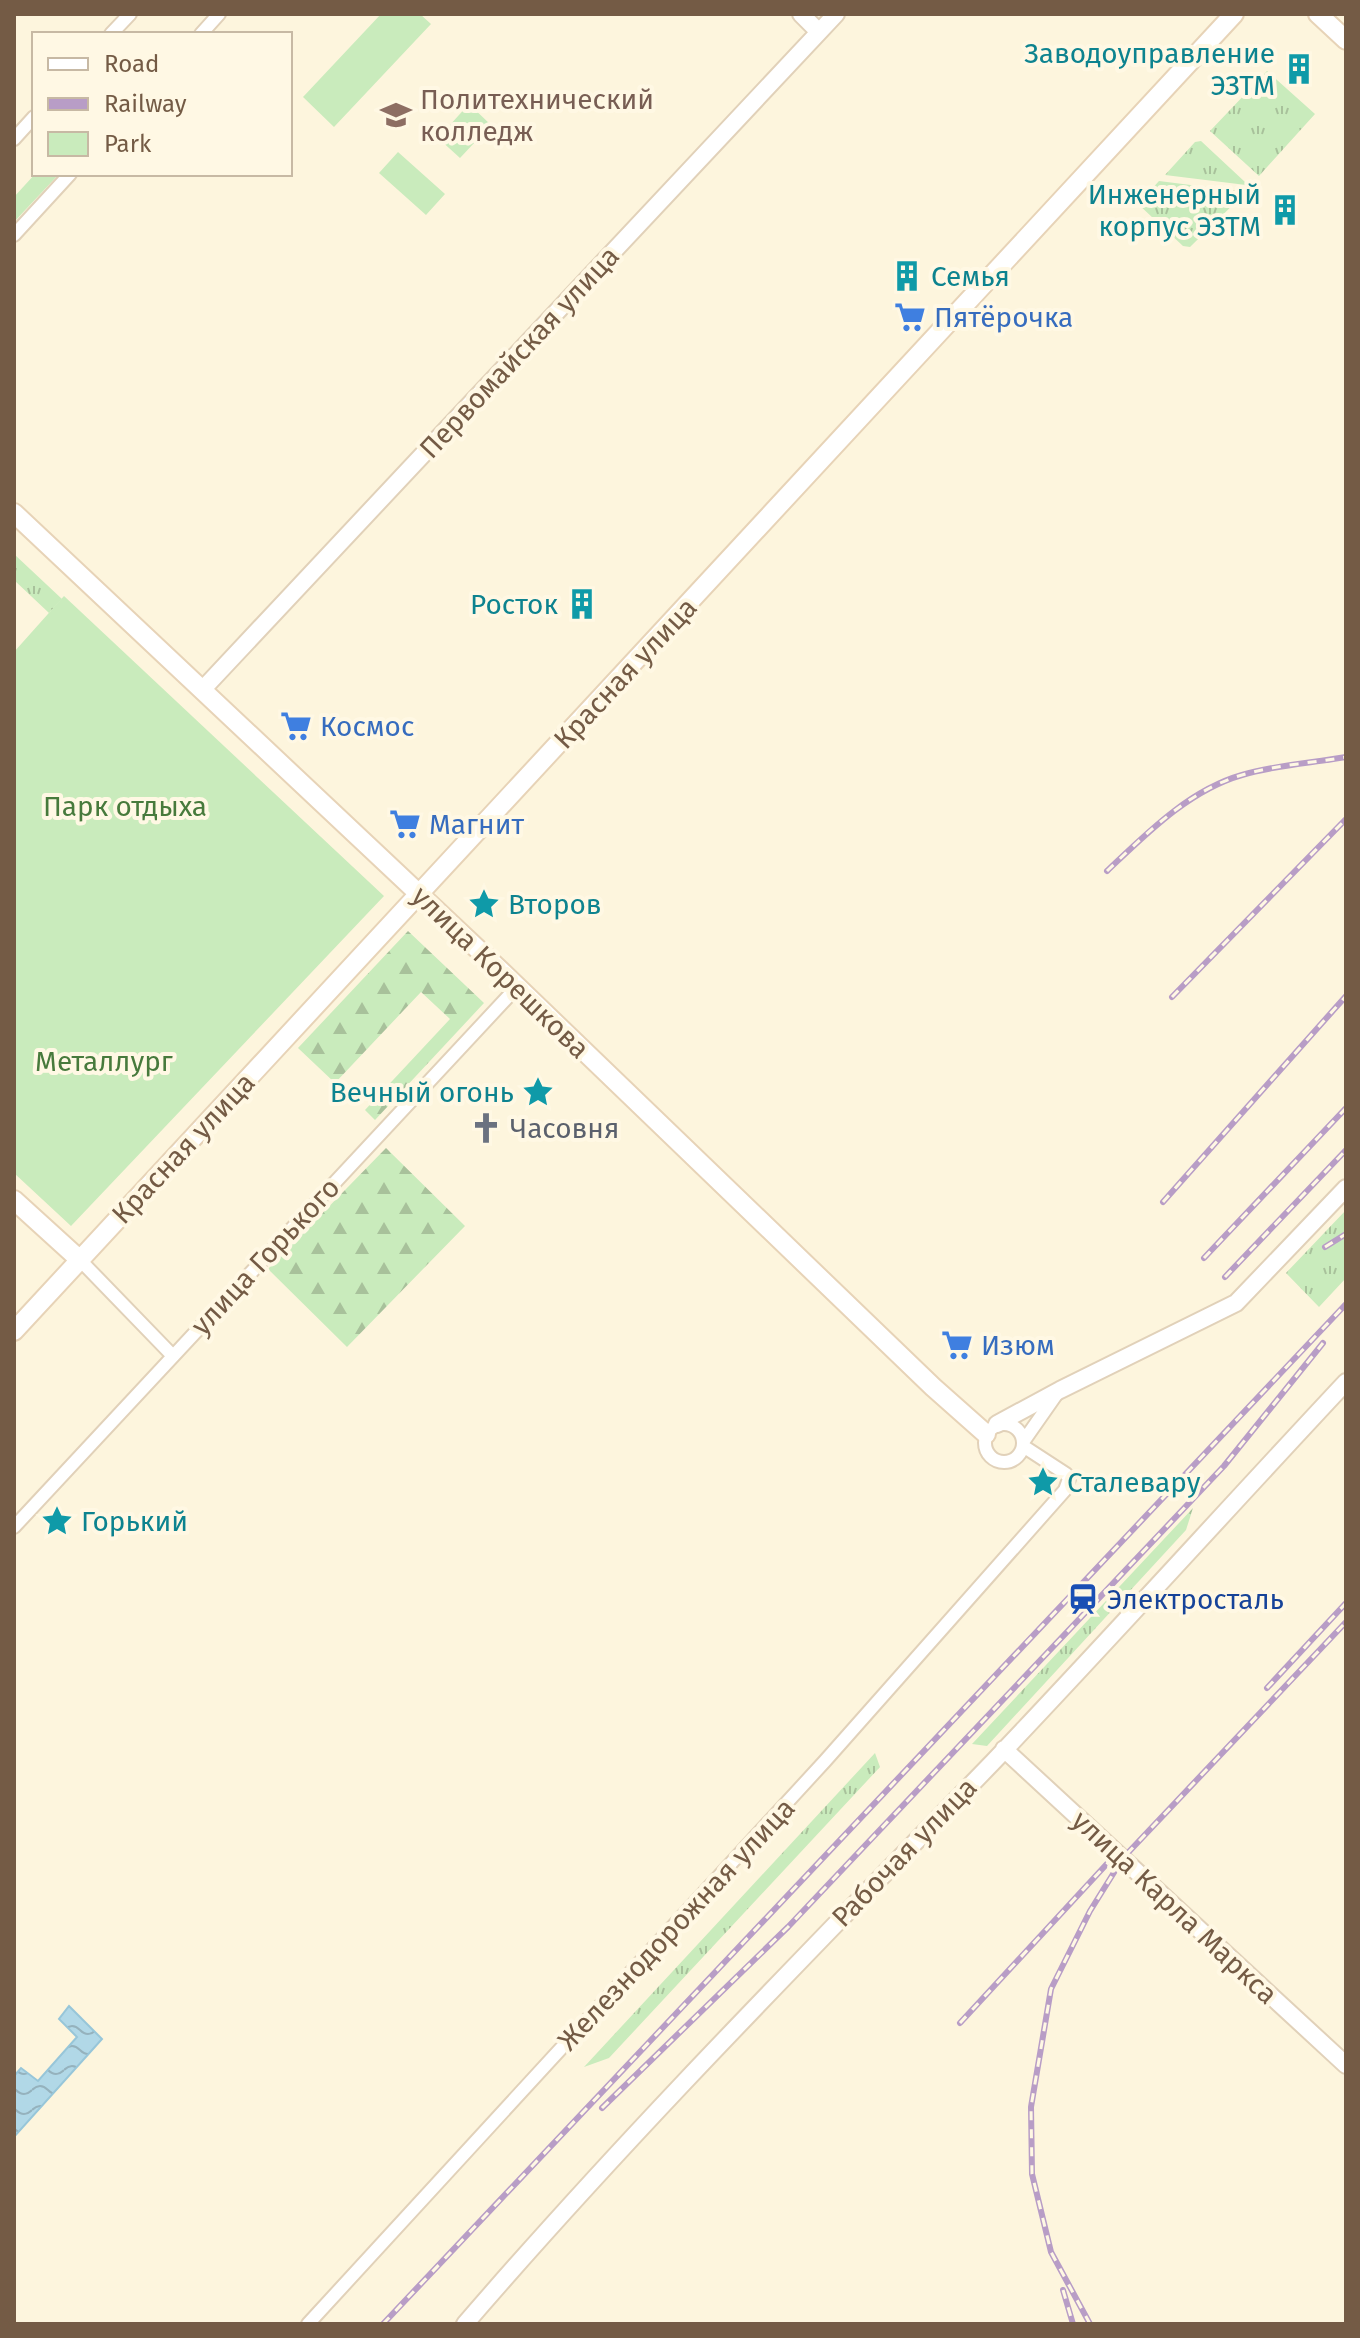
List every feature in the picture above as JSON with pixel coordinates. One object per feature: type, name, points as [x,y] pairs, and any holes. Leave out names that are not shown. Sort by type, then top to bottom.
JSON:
[{"type":"main road","name":"Красная улица","points":[[14,1331],[1234,14]]},
{"type":"main road","points":[[1318,14],[1346,40]]},
{"type":"main road","name":"улица Корешкова","points":[[14,513],[517,987],[566,1024],[933,1387],[992,1429]]},
{"type":"main road","points":[[14,1200],[80,1260]]},
{"type":"street","points":[[113,32],[130,14]]},
{"type":"street","points":[[203,32],[219,14]]},
{"type":"street","points":[[801,14],[819,32]]},
{"type":"street","name":"Первомайская улица","points":[[203,689],[836,14]]},
{"type":"street","points":[[14,139],[32,119]]},
{"type":"street","points":[[14,235],[68,176]]},
{"type":"street","name":"улица Горького","points":[[14,1527],[517,987]]},
{"type":"street","points":[[1060,1390],[1014,1459],[998,1461],[986,1450],[992,1429],[1060,1390],[1236,1303],[1346,1188]]},
{"type":"street","points":[[80,1260],[172,1355]]},
{"type":"street","name":"Рабочая улица","points":[[465,2324],[544,2233],[803,1956],[1004,1749],[1346,1382]]},
{"type":"street","points":[[992,1429],[1007,1424],[1016,1428],[1023,1444]]},
{"type":"street","name":"Железнодорожная улица","points":[[308,2324],[815,1773],[1065,1490],[1069,1479],[1023,1444]]},
{"type":"street","name":"улица Карла Маркса","points":[[1004,1749],[1346,2065]]},
{"type":"green space","points":[[381,14],[420,14],[431,24],[334,127],[303,97]]},
{"type":"green space","points":[[1267,71],[1315,114],[1259,176],[1210,131]]},
{"type":"green space","points":[[469,104],[491,125],[460,158],[438,138]]},
{"type":"green space","points":[[1201,141],[1246,185],[1165,175],[1195,142]]},
{"type":"green space","points":[[398,152],[445,194],[426,215],[379,173]]},
{"type":"green space","points":[[33,176],[57,176],[14,222],[14,197]]},
{"type":"green space","points":[[1159,181],[1246,192],[1190,247],[1183,246],[1138,204]]},
{"type":"green space","points":[[14,554],[62,599],[49,613],[14,580]]},
{"type":"green space","name":"Парк отдыха","points":[[64,596],[384,896],[71,1226],[14,1173],[14,652]]},
{"type":"green space","points":[[408,931],[484,1003],[375,1120],[365,1110],[450,1019],[421,992],[335,1083],[298,1048]]},
{"type":"green space","points":[[386,1148],[465,1226],[347,1347],[268,1269]]},
{"type":"green space","points":[[1346,1210],[1346,1278],[1319,1307],[1286,1273]]},
{"type":"green space","points":[[1193,1508],[1186,1530],[987,1746],[972,1744]]},
{"type":"green space","points":[[875,1753],[880,1767],[609,2058],[584,2067]]},
{"type":"water","points":[[69,2006],[102,2039],[14,2137],[14,2076],[21,2068],[38,2081],[77,2037],[59,2019]]},
{"type":"railway","points":[[1107,871],[1169,815],[1204,791],[1242,775],[1267,769],[1346,757]]},
{"type":"railway","points":[[1172,997],[1346,819]]},
{"type":"railway","points":[[1163,1202],[1346,996]]},
{"type":"railway","points":[[1204,1258],[1346,1108]]},
{"type":"railway","points":[[1225,1277],[1346,1150]]},
{"type":"railway","points":[[1325,1247],[1346,1234]]},
{"type":"railway","points":[[383,2324],[1346,1304]]},
{"type":"railway","points":[[602,2108],[788,1927],[1224,1466],[1323,1343]]},
{"type":"railway","points":[[1267,1688],[1346,1603]]},
{"type":"railway","points":[[1090,2324],[1051,2252],[1032,2174],[1031,2107],[1051,1989],[1090,1911],[1123,1858],[1346,1622]]},
{"type":"railway","points":[[960,2023],[1116,1854]]},
{"type":"railway","points":[[1063,2290],[1073,2324]]},
{"type":"place","name":"Заводоуправление ЭЗТМ","points":[[1299,69]]},
{"type":"place","name":"Политехнический колледж","points":[[396,115]]},
{"type":"place","name":"Инженерный корпус ЭЗТМ","points":[[1285,210]]},
{"type":"place","name":"Семья","points":[[907,276]]},
{"type":"place","name":"Пятёрочка","points":[[910,317]]},
{"type":"place","name":"Росток","points":[[582,604]]},
{"type":"place","name":"Космос","points":[[296,726]]},
{"type":"place","name":"Магнит","points":[[405,824]]},
{"type":"place","name":"Второв","points":[[484,904]]},
{"type":"place","name":"Вечный огонь","points":[[538,1092]]},
{"type":"place","name":"Часовня","points":[[486,1128]]},
{"type":"place","name":"Изюм","points":[[957,1345]]},
{"type":"place","name":"Сталевару","points":[[1043,1482]]},
{"type":"place","name":"Горький","points":[[57,1521]]},
{"type":"place","name":"Электросталь","points":[[1083,1599]]},
{"type":"park label","name":"Металлург","points":[[104,1061]]}]
